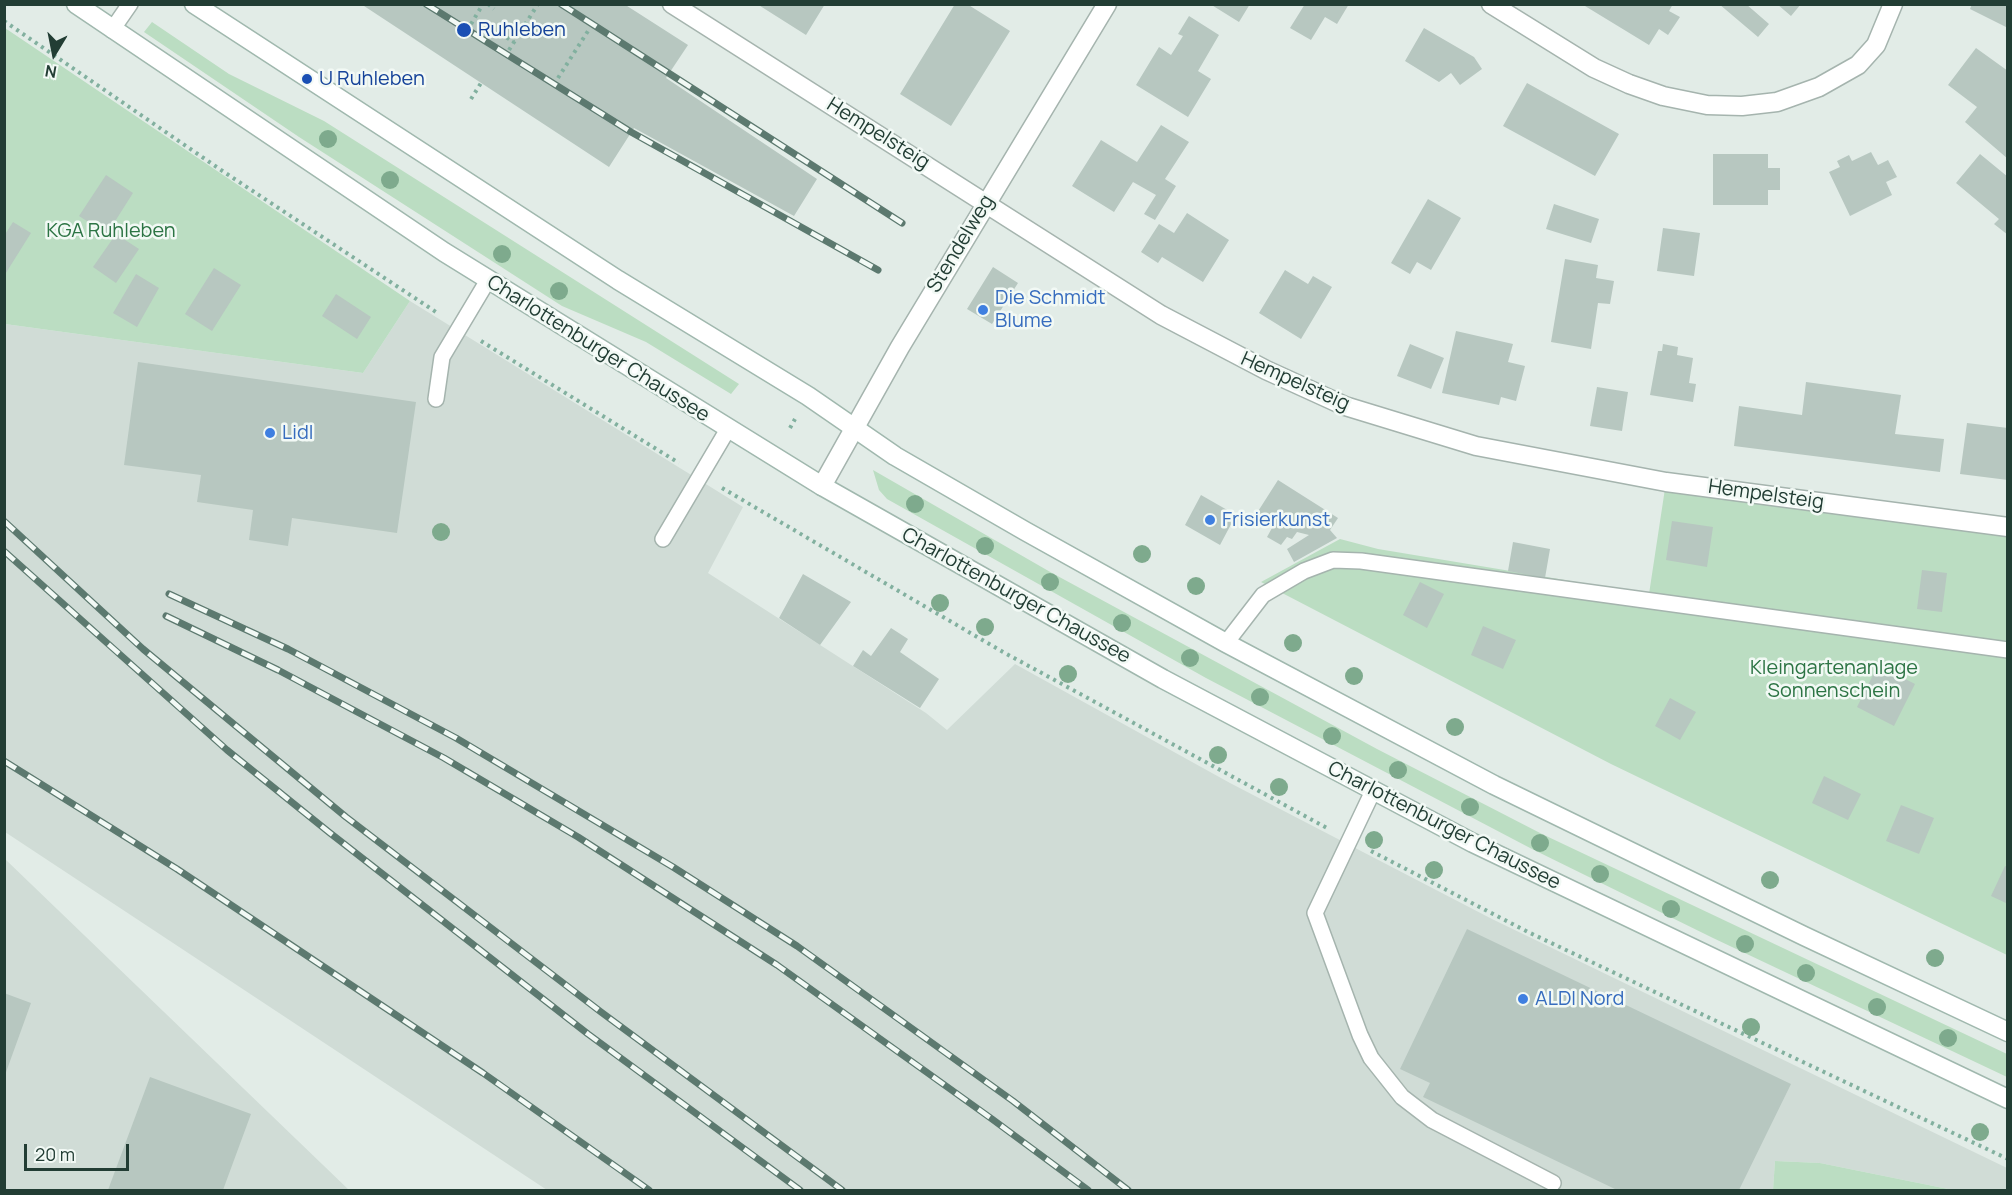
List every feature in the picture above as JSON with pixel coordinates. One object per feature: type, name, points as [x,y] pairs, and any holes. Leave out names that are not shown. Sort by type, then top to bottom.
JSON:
[{"type":"main road","name":"Charlottenburger Chaussee","points":[[76,4],[488,280],[822,486],[1162,679],[1372,791],[1638,923],[2007,1099]]},
{"type":"main road","points":[[194,4],[618,280],[808,396],[905,462],[1226,643],[1515,795],[2007,1032]]},
{"type":"main road","name":"Hempelsteig","points":[[672,4],[1161,315],[1230,352],[1319,394],[1388,420],[1476,447],[1666,482],[2007,527]]},
{"type":"main road","name":"Stendelweg","points":[[822,486],[853,426],[1107,4]]},
{"type":"main road","points":[[1491,4],[1594,68],[1629,84],[1663,96],[1707,105],[1742,106],[1778,102],[1829,82],[1858,65],[1876,45],[1893,4]]},
{"type":"lane","points":[[112,30],[129,4]]},
{"type":"lane","points":[[436,399],[442,357],[488,280]]},
{"type":"lane","points":[[663,539],[728,429]]},
{"type":"lane","points":[[1226,643],[1263,596],[1304,571],[1333,560],[1360,561],[2007,650]]},
{"type":"lane","points":[[1372,791],[1315,912],[1360,1035],[1371,1058],[1402,1096],[1432,1120],[1553,1183]]},
{"type":"path","points":[[471,24],[485,4],[494,9]]},
{"type":"path","points":[[509,50],[538,4]]},
{"type":"path","points":[[4,21],[233,178],[460,327],[747,502]]},
{"type":"path","points":[[558,78],[588,31]]},
{"type":"path","points":[[506,32],[504,36],[514,42]]},
{"type":"path","points":[[471,99],[481,83]]},
{"type":"path","points":[[790,428],[796,418]]},
{"type":"shaded area","points":[[410,301],[743,507],[708,573],[926,713],[947,730],[1015,664],[1230,783],[1492,919],[2007,1168],[2007,1190],[1953,1190],[1820,1163],[1775,1161],[1773,1190],[547,1190],[5,832],[5,324],[363,373]]},
{"type":"shaded area","points":[[5,859],[349,1190],[5,1190]]},
{"type":"green space","points":[[152,22],[229,74],[324,121],[739,384],[731,394],[646,342],[562,306],[299,137],[144,32]]},
{"type":"green space","name":"KGA Ruhleben","points":[[5,28],[410,301],[363,373],[5,324]]},
{"type":"green space","points":[[873,470],[1052,573],[1377,749],[1542,834],[2007,1054],[2007,1077],[1713,938],[1532,849],[1206,678],[887,499],[879,490]]},
{"type":"green space","name":"Kleingartenanlage Sonnenschein","points":[[1666,482],[2007,527],[2007,955],[1611,764],[1261,582],[1340,539],[1378,549],[1649,594]]},
{"type":"green space","points":[[1775,1161],[1820,1163],[1953,1190],[1773,1190]]},
{"type":"building","points":[[361,4],[624,4],[688,45],[666,78],[817,179],[794,216],[634,128],[609,167]]},
{"type":"building","points":[[757,4],[825,4],[806,35]]},
{"type":"building","points":[[955,4],[967,4],[1010,31],[951,126],[900,94]]},
{"type":"building","points":[[1210,4],[1250,4],[1239,22]]},
{"type":"building","points":[[1305,4],[1349,4],[1337,24],[1325,17],[1311,40],[1290,28]]},
{"type":"building","points":[[1586,4],[1673,4],[1669,11],[1680,17],[1668,35],[1659,29],[1649,45],[1585,6]]},
{"type":"building","points":[[1719,4],[1746,4],[1769,24],[1758,37]]},
{"type":"building","points":[[1777,4],[1801,4],[1791,16]]},
{"type":"building","points":[[1972,4],[2008,4],[2008,28],[1970,9]]},
{"type":"building","points":[[1189,16],[1219,35],[1198,71],[1211,79],[1188,117],[1136,85],[1159,47],[1171,55],[1183,36],[1178,34]]},
{"type":"building","points":[[1424,28],[1474,57],[1482,69],[1460,85],[1451,73],[1439,82],[1405,61]]},
{"type":"building","points":[[1976,48],[2008,71],[2008,159],[1965,122],[1977,107],[1948,85]]},
{"type":"building","points":[[1527,83],[1619,134],[1595,176],[1503,126]]},
{"type":"building","points":[[1161,125],[1189,142],[1165,179],[1176,186],[1155,220],[1144,214],[1156,195],[1133,182],[1114,212],[1072,186],[1101,140],[1137,162]]},
{"type":"building","points":[[1871,152],[1878,165],[1888,160],[1897,177],[1886,182],[1892,195],[1850,216],[1829,172],[1840,167],[1837,161],[1849,155],[1852,161]]},
{"type":"building","points":[[1713,154],[1768,154],[1768,168],[1780,168],[1780,190],[1768,190],[1768,205],[1713,205]]},
{"type":"building","points":[[1980,154],[2008,177],[2008,235],[1994,224],[1999,219],[1956,183]]},
{"type":"building","points":[[106,175],[133,193],[107,234],[79,216]]},
{"type":"building","points":[[1428,199],[1461,218],[1431,270],[1417,262],[1410,274],[1391,263]]},
{"type":"building","points":[[1554,204],[1599,219],[1591,243],[1546,229]]},
{"type":"building","points":[[1187,213],[1229,240],[1203,282],[1162,257],[1158,263],[1141,252],[1159,224],[1174,233]]},
{"type":"building","points":[[13,222],[31,233],[4,276],[4,236]]},
{"type":"building","points":[[1663,228],[1700,233],[1694,276],[1657,271]]},
{"type":"building","points":[[116,234],[139,249],[116,283],[93,267]]},
{"type":"building","points":[[1565,259],[1598,265],[1596,278],[1614,281],[1610,304],[1598,303],[1591,349],[1551,342]]},
{"type":"building","points":[[993,267],[1018,283],[992,324],[967,309]]},
{"type":"building","points":[[214,268],[241,285],[212,331],[185,314]]},
{"type":"building","points":[[1285,270],[1308,284],[1313,276],[1332,287],[1301,339],[1259,313]]},
{"type":"building","points":[[136,274],[159,288],[137,327],[113,313]]},
{"type":"building","points":[[336,294],[371,317],[357,339],[322,316]]},
{"type":"building","points":[[1456,331],[1513,344],[1508,362],[1525,366],[1516,401],[1501,397],[1499,405],[1442,393]]},
{"type":"building","points":[[1410,344],[1444,358],[1431,389],[1397,376]]},
{"type":"building","points":[[1663,344],[1678,347],[1677,355],[1693,358],[1689,383],[1696,384],[1693,402],[1650,395],[1658,351],[1662,351]]},
{"type":"building","name":"Lidl","points":[[138,362],[416,402],[397,533],[292,518],[288,546],[249,540],[253,510],[197,502],[201,475],[124,465]]},
{"type":"building","points":[[1806,382],[1901,395],[1895,434],[1944,439],[1940,472],[1734,446],[1739,406],[1802,415]]},
{"type":"building","points":[[1597,387],[1628,392],[1622,431],[1590,426]]},
{"type":"building","points":[[1967,423],[2008,428],[2008,480],[1960,474]]},
{"type":"building","points":[[1278,480],[1338,518],[1330,530],[1337,538],[1294,562],[1287,549],[1309,535],[1297,532],[1292,539],[1287,537],[1281,545],[1267,537],[1272,528],[1255,516]]},
{"type":"building","name":"Frisierkunst","points":[[1201,495],[1236,515],[1220,545],[1185,525]]},
{"type":"building","points":[[1672,521],[1713,527],[1707,567],[1666,560]]},
{"type":"building","points":[[1513,542],[1550,549],[1545,578],[1508,571]]},
{"type":"building","points":[[1922,570],[1947,573],[1942,612],[1917,609]]},
{"type":"building","points":[[803,574],[851,602],[820,645],[779,618]]},
{"type":"building","points":[[1420,582],[1444,594],[1427,628],[1403,615]]},
{"type":"building","points":[[1483,626],[1516,640],[1503,669],[1471,655]]},
{"type":"building","points":[[891,628],[908,639],[900,652],[939,679],[920,708],[853,666],[863,650],[871,656]]},
{"type":"building","points":[[1878,665],[1915,684],[1894,726],[1857,707]]},
{"type":"building","points":[[1670,698],[1696,712],[1680,740],[1655,726]]},
{"type":"building","points":[[1824,776],[1861,794],[1848,820],[1812,803]]},
{"type":"building","points":[[1901,805],[1934,818],[1919,854],[1886,841]]},
{"type":"building","points":[[2005,866],[2008,867],[2008,904],[1991,896]]},
{"type":"building","name":"ALDI Nord","points":[[1467,929],[1791,1084],[1739,1190],[1617,1190],[1423,1097],[1430,1083],[1400,1069]]},
{"type":"building","points":[[4,993],[31,1003],[5,1075],[4,1075]]},
{"type":"building","points":[[150,1077],[251,1114],[223,1190],[108,1190]]},
{"type":"railway","points":[[426,4],[631,132],[878,270]]},
{"type":"railway","points":[[561,4],[902,223]]},
{"type":"railway","points":[[4,521],[143,649],[346,817],[601,1012],[842,1190]]},
{"type":"railway","points":[[4,551],[227,750],[330,833],[588,1034],[800,1190]]},
{"type":"railway","points":[[169,594],[288,649],[456,738],[673,867],[797,946],[1013,1101],[1128,1190]]},
{"type":"railway","points":[[166,616],[278,670],[444,758],[578,837],[777,965],[1088,1190]]},
{"type":"railway","points":[[4,761],[177,869],[483,1073],[649,1190]]},
{"type":"place","name":"Ruhleben","points":[[464,30]]},
{"type":"place","name":"U Ruhleben","points":[[307,79]]},
{"type":"place","name":"Die Schmidt Blume","points":[[983,310]]},
{"type":"place","name":"Lidl","points":[[270,433]]},
{"type":"place","name":"Frisierkunst","points":[[1210,520]]},
{"type":"place","name":"ALDI Nord","points":[[1523,999]]}]
